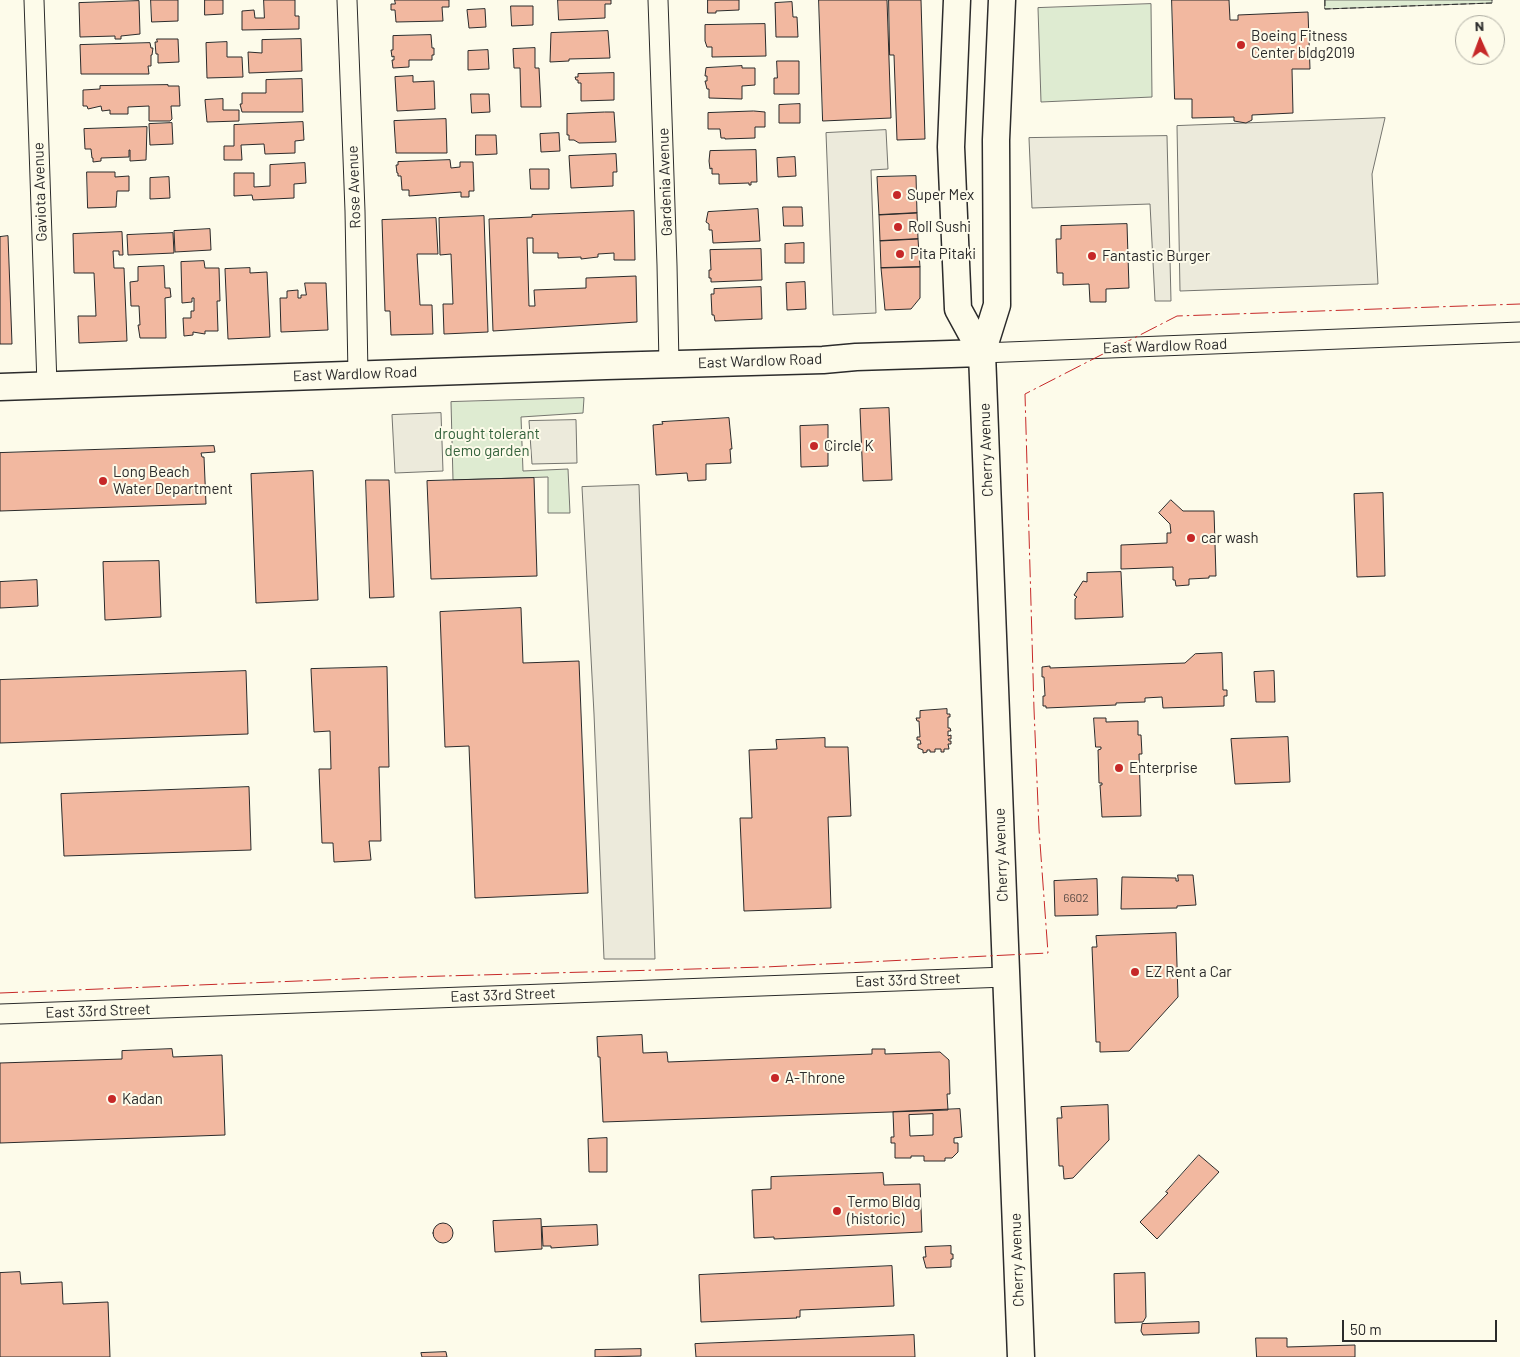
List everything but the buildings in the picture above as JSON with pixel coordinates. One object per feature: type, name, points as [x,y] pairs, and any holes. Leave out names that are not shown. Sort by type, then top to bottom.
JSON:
[{"type":"main road","name":"Cherry Avenue","points":[[957,0],[950,147],[958,310],[982,353]]},
{"type":"main road","name":"Cherry Avenue","points":[[1002,0],[996,140],[997,305],[982,353],[1021,1357]]},
{"type":"main road","name":"East Wardlow Road","points":[[0,387],[982,353]]},
{"type":"street","name":"Gaviota Avenue","points":[[34,0],[47,385]]},
{"type":"street","name":"Rose Avenue","points":[[347,0],[355,211],[358,374]]},
{"type":"street","name":"Gardenia Avenue","points":[[658,0],[667,246],[669,364]]},
{"type":"street","name":"East Wardlow Road","points":[[982,353],[1520,332]]},
{"type":"street","name":"East 33rd Street","points":[[0,1014],[1006,977]]},
{"type":"green space","points":[[1325,0],[1492,0],[1492,3],[1325,9]]},
{"type":"green space","points":[[1151,4],[1152,97],[1041,102],[1038,8]]},
{"type":"green space","name":"drought tolerant demo garden","points":[[584,398],[583,413],[521,417],[523,471],[568,469],[570,513],[548,513],[548,477],[453,480],[451,402]]},
{"type":"shaded area","points":[[1385,118],[1372,174],[1378,284],[1180,291],[1177,126]]},
{"type":"shaded area","points":[[886,130],[888,169],[871,170],[876,313],[833,315],[826,133]]},
{"type":"shaded area","points":[[1167,136],[1171,301],[1155,301],[1150,204],[1032,208],[1029,138]]},
{"type":"shaded area","points":[[441,413],[443,471],[395,473],[392,415]]},
{"type":"shaded area","points":[[576,420],[577,463],[532,464],[529,421]]},
{"type":"shaded area","points":[[639,485],[655,959],[604,959],[582,487]]},
{"type":"fence","points":[[1325,0],[1325,9],[1492,3],[1492,0]]},
{"type":"power","points":[[0,993],[373,978],[765,967],[1048,953],[1039,829],[1034,709],[1025,394],[1177,316],[1520,304]]},
{"type":"place","name":"Boeing Fitness Center bldg2019","points":[[1241,45]]},
{"type":"place","name":"Super Mex","points":[[897,195]]},
{"type":"place","name":"Roll Sushi","points":[[898,227]]},
{"type":"place","name":"Pita Pitaki","points":[[900,254]]},
{"type":"place","name":"Fantastic Burger","points":[[1092,256]]},
{"type":"place","name":"Circle K","points":[[814,446]]},
{"type":"place","name":"Long Beach Water Department","points":[[103,481]]},
{"type":"place","name":"car wash","points":[[1191,538]]},
{"type":"place","name":"Enterprise","points":[[1119,768]]},
{"type":"place","name":"EZ Rent a Car","points":[[1135,972]]},
{"type":"place","name":"A-Throne","points":[[775,1078]]},
{"type":"place","name":"Kadan","points":[[112,1099]]},
{"type":"place","name":"Termo Bldg (historic)","points":[[837,1211]]}]
